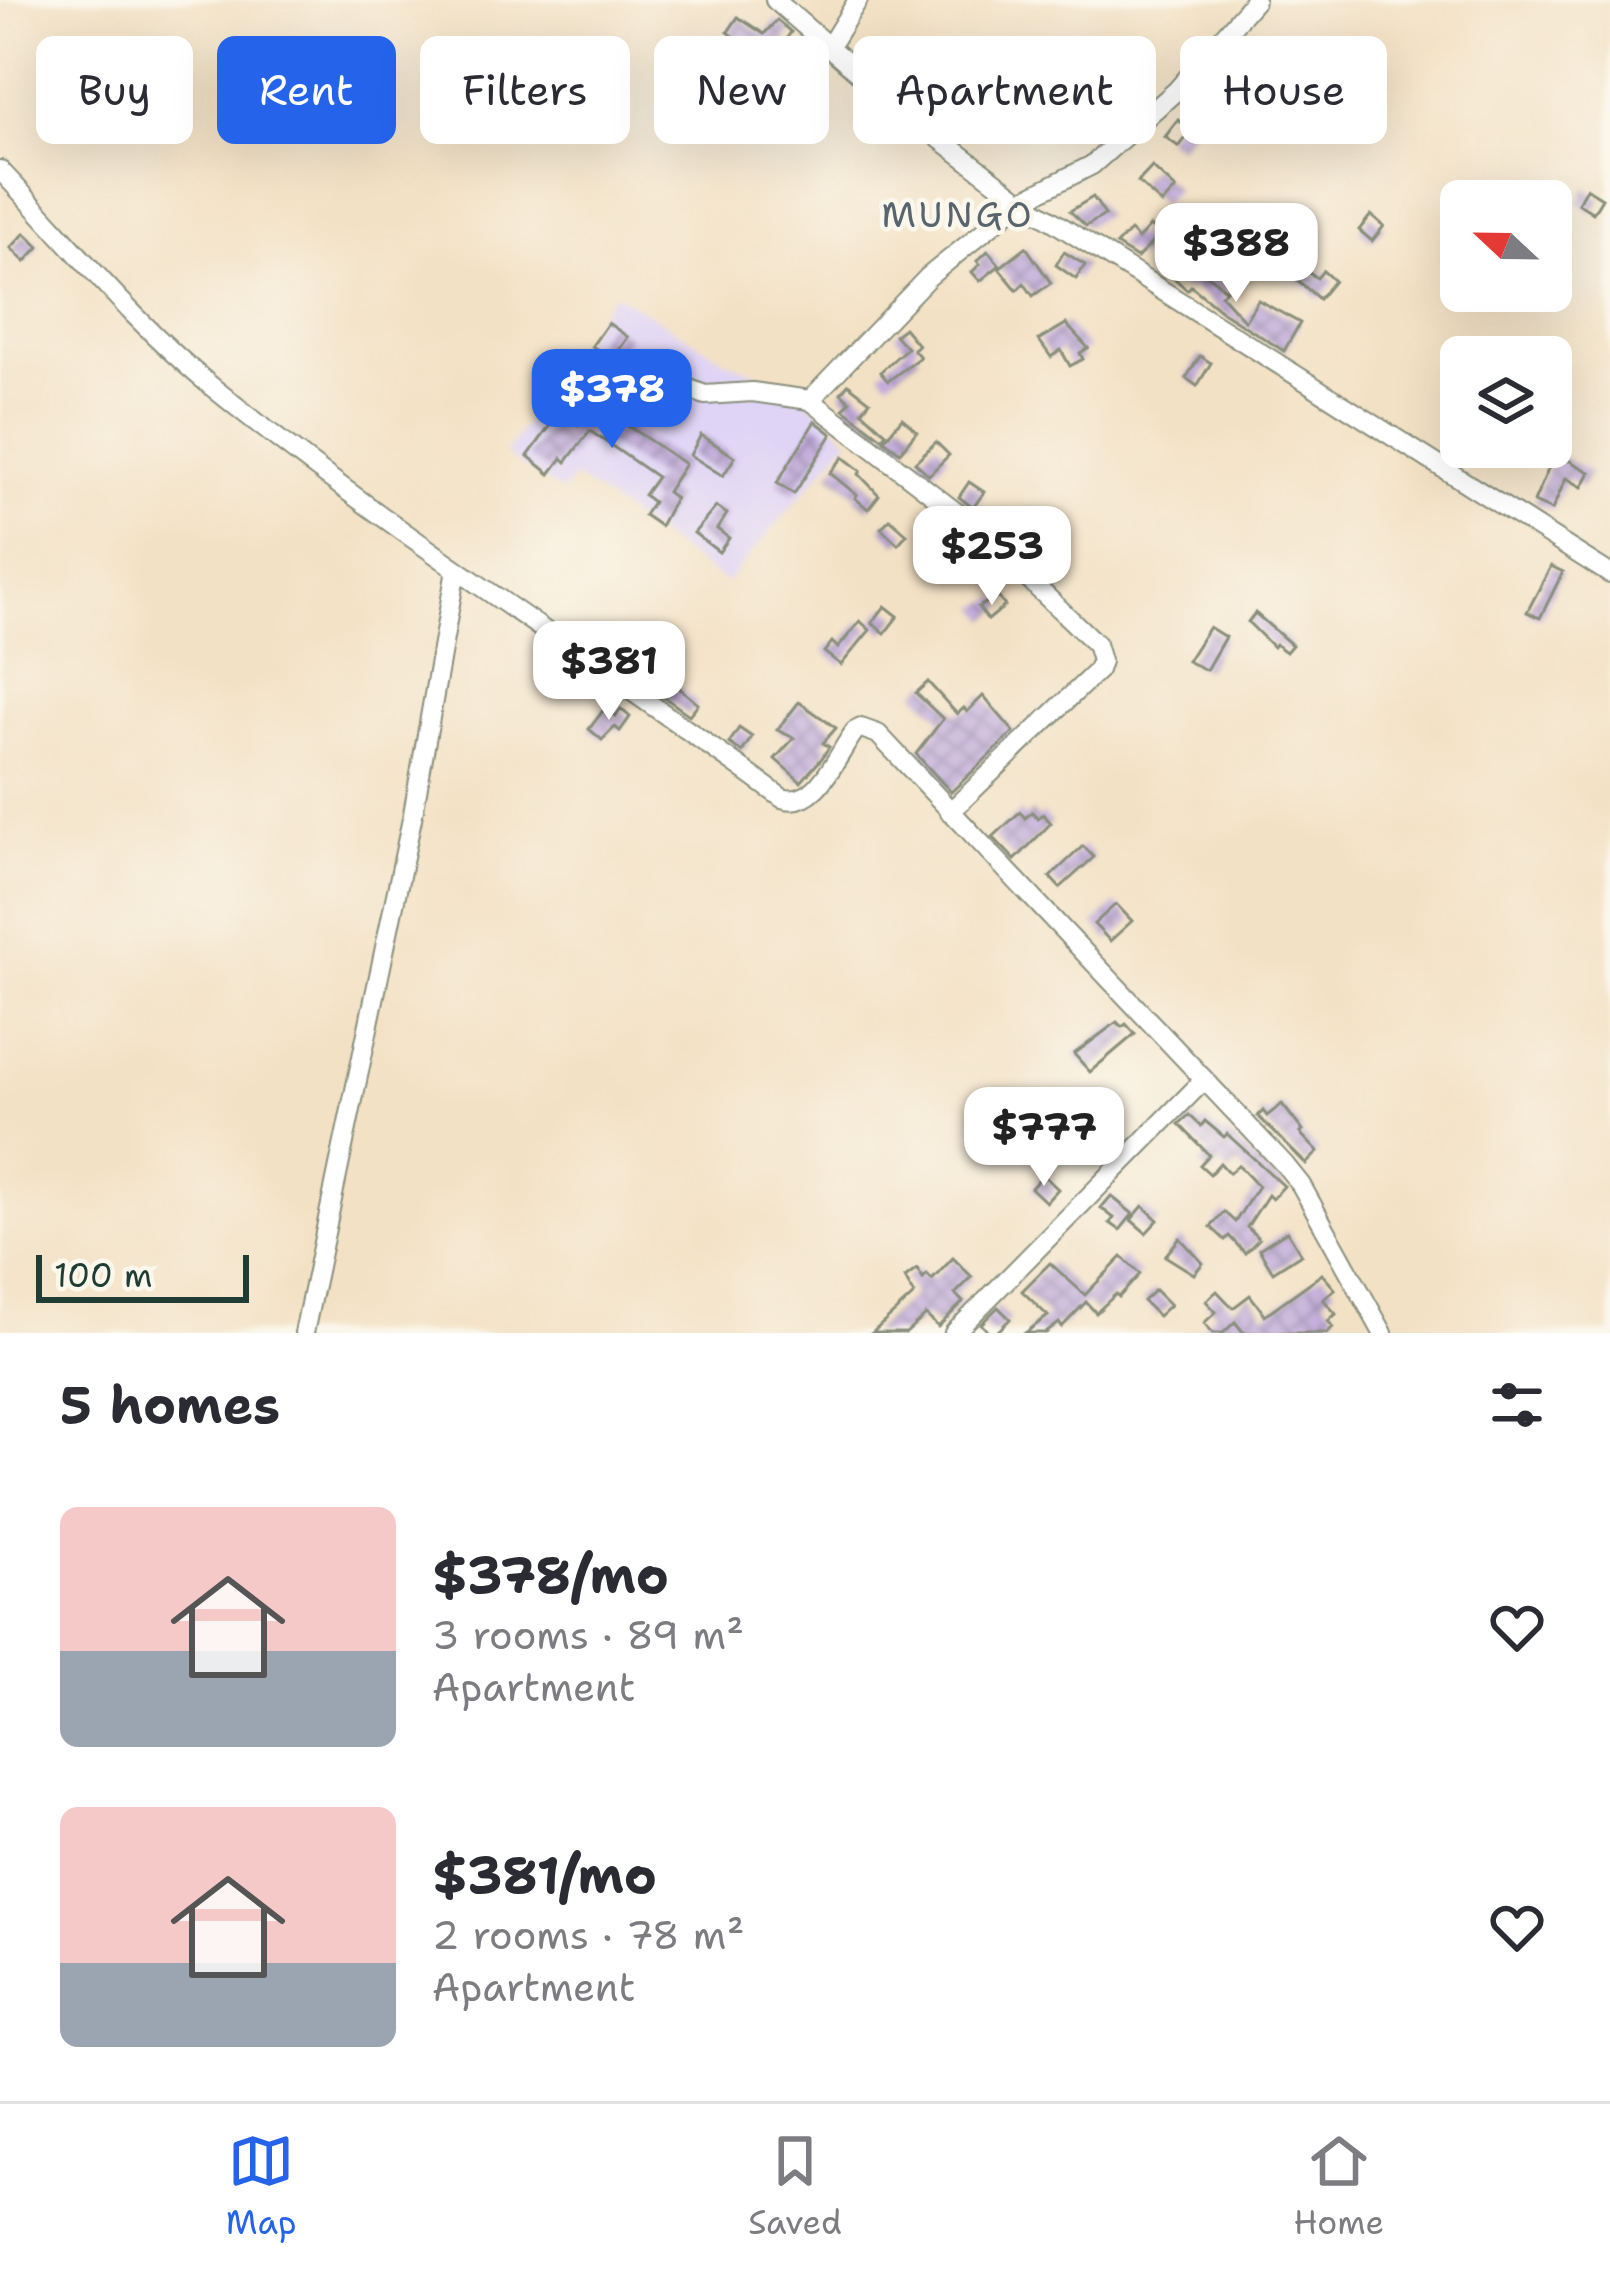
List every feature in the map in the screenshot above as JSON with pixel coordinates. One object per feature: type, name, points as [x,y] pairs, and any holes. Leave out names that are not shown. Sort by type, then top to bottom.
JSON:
[{"type":"street","points":[[775,0],[816,36]]},
{"type":"street","points":[[858,0],[829,47],[1021,201],[1610,574]]},
{"type":"street","points":[[810,400],[928,277],[1021,201],[1092,165],[1177,90],[1255,0]]},
{"type":"street","points":[[0,170],[117,299],[209,384],[456,570],[782,798],[792,801],[809,795],[861,728],[878,734],[1301,1185],[1383,1333]]},
{"type":"street","points":[[667,380],[705,395],[752,392],[810,400],[970,523],[1096,644],[1098,670],[950,812]]},
{"type":"street","points":[[304,1333],[413,814],[456,570]]},
{"type":"street","points":[[954,1333],[1204,1080]]},
{"type":"shaded area","points":[[614,293],[729,362],[792,386],[849,439],[726,583],[574,477],[562,492],[505,454]]},
{"type":"building","points":[[738,17],[764,34],[777,20],[791,32],[788,36],[733,36],[728,32]]},
{"type":"building","points":[[1178,120],[1180,121],[1179,147],[1165,137]]},
{"type":"building","points":[[1152,167],[1176,189],[1162,204],[1138,182]]},
{"type":"building","points":[[1586,188],[1602,198],[1593,213],[1578,203]]},
{"type":"building","points":[[1093,197],[1105,215],[1086,226],[1070,211]]},
{"type":"building","points":[[1371,215],[1384,226],[1372,241],[1359,230]]},
{"type":"building","points":[[1150,226],[1160,235],[1137,258],[1116,245],[1130,231],[1138,239]]},
{"type":"building","points":[[25,233],[39,247],[25,262],[11,248]]},
{"type":"building","points":[[1026,247],[1051,283],[1033,296],[1024,283],[1017,290],[999,268]]},
{"type":"building","points":[[988,251],[1000,265],[980,281],[972,272]]},
{"type":"building","points":[[1064,252],[1085,265],[1076,279],[1056,265]]},
{"type":"building","points":[[1181,253],[1226,290],[1221,295],[1245,321],[1258,300],[1300,323],[1284,351],[1171,275],[1172,263]]},
{"type":"building","points":[[1295,262],[1317,278],[1323,271],[1334,281],[1319,299],[1288,272]]},
{"type":"building","points":[[608,323],[628,337],[612,360],[592,346]]},
{"type":"building","points":[[1066,324],[1088,348],[1080,353],[1083,359],[1070,366],[1061,350],[1051,357],[1039,340]]},
{"type":"building","points":[[904,328],[918,345],[913,349],[920,357],[888,381],[880,372],[907,348],[895,335]]},
{"type":"building","points":[[1200,356],[1211,363],[1197,386],[1186,378]]},
{"type":"building","points":[[848,384],[870,401],[862,411],[886,433],[882,438],[844,409],[850,401],[841,393]]},
{"type":"building","points":[[599,396],[615,407],[610,414],[685,464],[667,492],[675,498],[660,526],[644,515],[653,502],[644,495],[657,477],[590,431],[550,474],[528,456],[561,411],[579,425]]},
{"type":"building","points":[[902,418],[917,431],[900,452],[884,440]]},
{"type":"building","points":[[815,421],[832,434],[794,494],[777,483]]},
{"type":"building","points":[[701,435],[735,457],[723,476],[690,455]]},
{"type":"building","points":[[936,442],[949,455],[929,475],[915,462]]},
{"type":"building","points":[[843,457],[879,495],[868,509],[830,473]]},
{"type":"building","points":[[1572,462],[1590,472],[1582,487],[1566,478],[1552,510],[1534,502],[1549,468],[1572,468]]},
{"type":"building","points":[[969,482],[984,492],[973,508],[959,497]]},
{"type":"building","points":[[716,507],[727,514],[717,529],[729,538],[719,552],[694,533]]},
{"type":"building","points":[[890,519],[907,534],[898,544],[881,528]]},
{"type":"building","points":[[1551,566],[1563,572],[1540,618],[1527,612]]},
{"type":"building","points":[[998,597],[1005,606],[988,620],[978,607]]},
{"type":"building","points":[[885,606],[898,616],[885,633],[872,623]]},
{"type":"building","points":[[1255,613],[1292,645],[1286,652],[1273,647],[1248,622]]},
{"type":"building","points":[[860,621],[870,630],[841,665],[824,652],[832,642],[838,648]]},
{"type":"building","points":[[1209,627],[1225,637],[1206,670],[1187,661]]},
{"type":"building","points":[[648,677],[654,683],[658,677],[670,680],[698,704],[689,715],[643,682]]},
{"type":"building","points":[[928,682],[957,714],[964,708],[967,712],[983,696],[1014,732],[951,792],[916,754],[943,719],[916,693]]},
{"type":"building","points":[[799,702],[836,728],[823,743],[829,747],[822,758],[801,782],[775,759],[794,738],[777,730]]},
{"type":"building","points":[[605,708],[616,716],[621,709],[630,717],[620,731],[615,727],[602,740],[589,729]]},
{"type":"building","points":[[739,728],[752,737],[742,752],[729,743]]},
{"type":"building","points":[[1020,812],[1025,818],[1032,812],[1038,818],[1043,814],[1051,823],[1015,860],[993,837]]},
{"type":"building","points":[[1083,846],[1094,857],[1060,888],[1050,877]]},
{"type":"building","points":[[1116,904],[1132,921],[1110,941],[1094,924]]},
{"type":"building","points":[[1117,1022],[1135,1034],[1090,1072],[1074,1054]]},
{"type":"building","points":[[1282,1104],[1318,1152],[1306,1164],[1258,1116],[1263,1111],[1267,1116]]},
{"type":"building","points":[[1189,1115],[1201,1126],[1205,1121],[1224,1137],[1227,1134],[1284,1186],[1272,1199],[1268,1195],[1247,1227],[1259,1239],[1245,1253],[1229,1236],[1225,1240],[1211,1227],[1224,1212],[1235,1222],[1258,1186],[1238,1165],[1229,1173],[1220,1163],[1210,1174],[1200,1165],[1209,1155],[1179,1124]]},
{"type":"building","points":[[1043,1175],[1058,1189],[1046,1202],[1031,1188]]},
{"type":"building","points":[[1111,1196],[1133,1214],[1120,1230],[1101,1208]]},
{"type":"building","points":[[1143,1206],[1158,1220],[1146,1233],[1131,1220]]},
{"type":"building","points":[[1287,1231],[1301,1254],[1273,1272],[1259,1249]]},
{"type":"building","points":[[1180,1238],[1203,1263],[1194,1274],[1165,1256]]},
{"type":"building","points":[[1122,1257],[1140,1274],[1119,1297],[1116,1294],[1096,1313],[1086,1302],[1062,1327],[1059,1323],[1046,1333],[1025,1333],[1048,1316],[1022,1291],[1050,1263],[1085,1295]]},
{"type":"building","points":[[953,1258],[972,1277],[955,1294],[963,1302],[938,1327],[926,1315],[906,1333],[872,1333],[914,1295],[905,1278],[917,1269],[923,1279],[927,1275],[932,1280]]},
{"type":"building","points":[[1322,1274],[1335,1289],[1323,1299],[1336,1314],[1328,1321],[1333,1327],[1327,1333],[1244,1333],[1235,1322],[1223,1333],[1213,1333],[1204,1323],[1216,1312],[1206,1301],[1217,1291],[1233,1308],[1250,1295],[1265,1315]]},
{"type":"building","points":[[1155,1290],[1170,1305],[1158,1316],[1143,1301]]},
{"type":"building","points":[[998,1307],[1010,1319],[990,1333],[981,1324]]},
{"type":"district","name":"MUNGO","points":[[958,214]]}]
